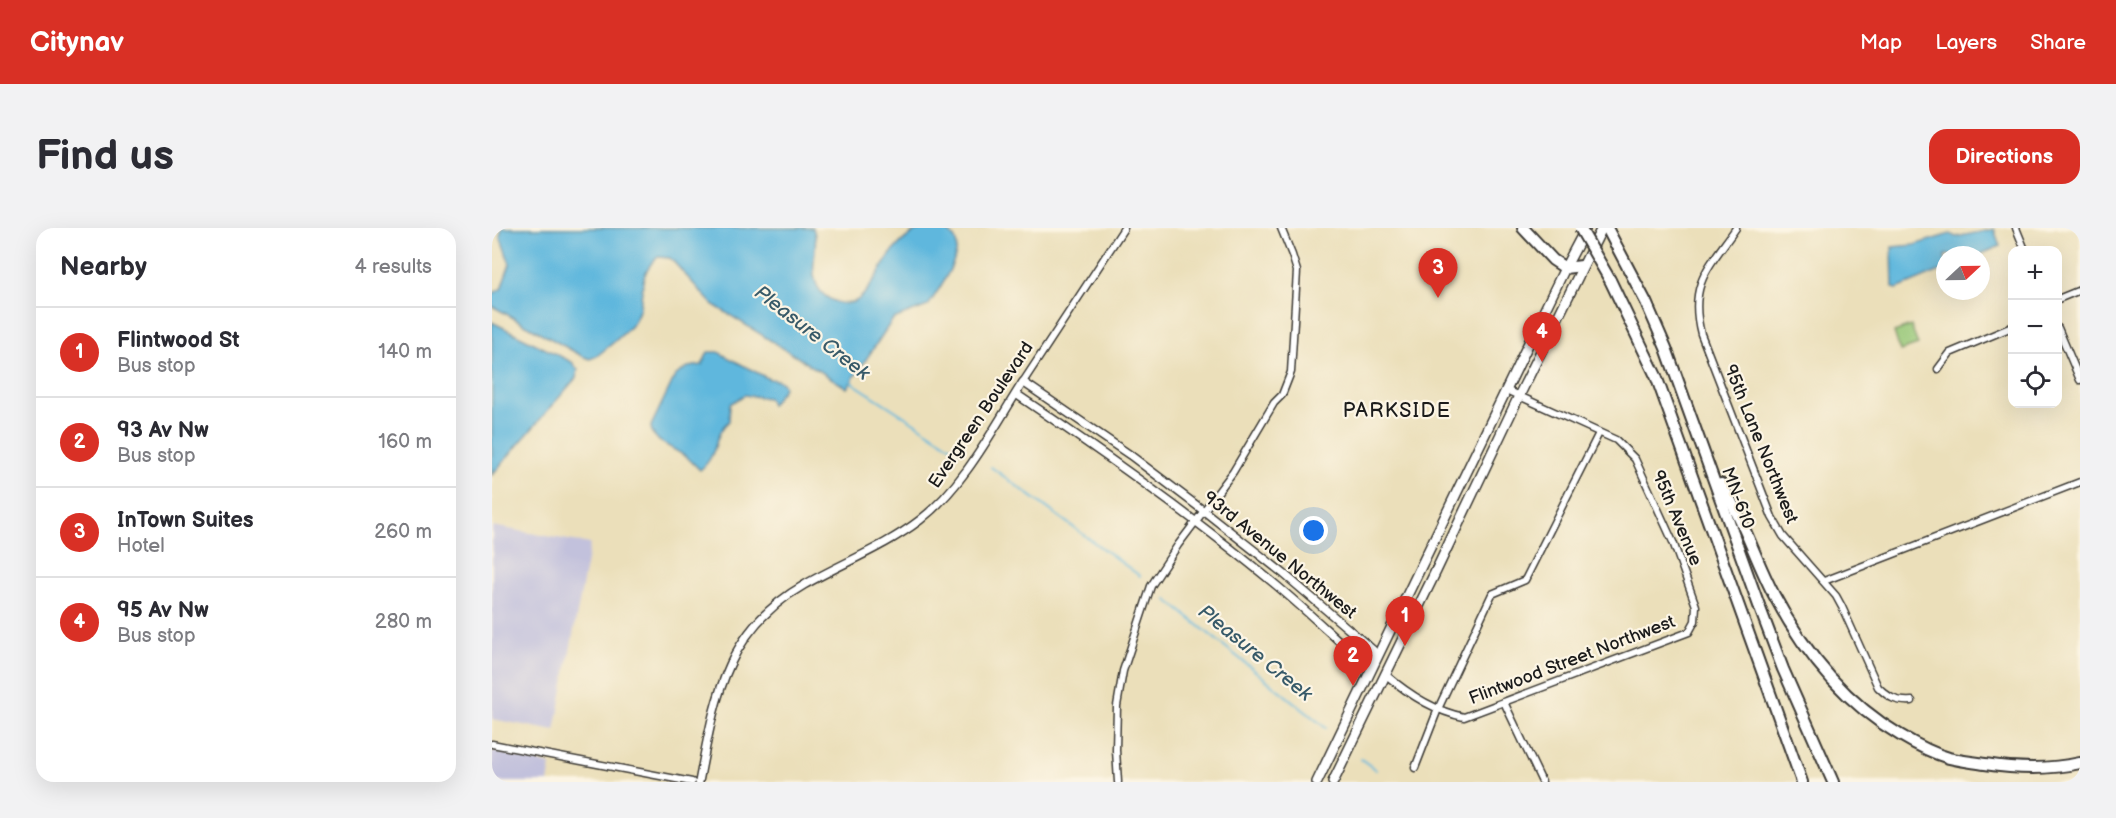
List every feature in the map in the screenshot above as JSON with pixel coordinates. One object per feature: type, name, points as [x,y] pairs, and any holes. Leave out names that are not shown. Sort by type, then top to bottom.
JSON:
[{"type":"highway","points":[[1523,228],[1553,260],[1565,267],[1582,266]]},
{"type":"highway","name":"MN-610","points":[[1580,228],[1610,280],[1656,376],[1802,782]]},
{"type":"highway","name":"MN-610","points":[[1607,228],[1624,257],[1666,348],[1783,669],[1833,782]]},
{"type":"highway","points":[[1708,465],[1725,490],[1774,596],[1828,677],[1855,703],[1887,727],[1919,746],[1949,758],[2012,768],[2064,766],[2080,763]]},
{"type":"main road","points":[[1317,782],[1565,267],[1586,228]]},
{"type":"main road","points":[[1333,782],[1602,228]]},
{"type":"street","name":"Evergreen Boulevard","points":[[699,782],[720,687],[729,664],[754,626],[792,592],[902,533],[935,507],[963,474],[1124,228]]},
{"type":"street","points":[[1118,782],[1116,706],[1123,671],[1151,586],[1233,472],[1274,404],[1282,395],[1291,372],[1297,271],[1293,255],[1281,228]]},
{"type":"street","name":"95th Lane Northwest","points":[[1736,228],[1698,288],[1696,311],[1701,334],[1772,517],[1783,536],[1824,581],[1842,607],[1878,687],[1886,696],[1897,702],[1912,701]]},
{"type":"street","points":[[2016,228],[2023,246]]},
{"type":"street","points":[[2062,297],[2080,290]]},
{"type":"street","points":[[1938,369],[1950,353],[2008,329]]},
{"type":"street","points":[[2062,337],[2080,380]]},
{"type":"street","name":"93rd Avenue Northwest","points":[[1016,394],[1099,450],[1196,522],[1275,584],[1365,664],[1374,664],[1373,650],[1284,574],[1130,455],[1023,382]]},
{"type":"street","name":"95th Avenue","points":[[1506,390],[1616,440],[1635,459],[1663,521],[1696,606],[1695,621],[1689,632]]},
{"type":"street","points":[[1415,768],[1438,709],[1492,594],[1525,580],[1599,433]]},
{"type":"street","points":[[1824,581],[2080,482]]},
{"type":"street","name":"Flintwood Street Northwest","points":[[1374,664],[1407,693],[1438,709],[1464,717],[1689,632]]},
{"type":"street","points":[[1504,702],[1542,782]]},
{"type":"street","points":[[492,744],[692,782]]},
{"type":"shaded area","points":[[492,526],[590,544],[555,731],[492,719]]},
{"type":"shaded area","points":[[492,751],[551,765],[548,782],[492,782]]},
{"type":"green space","points":[[1911,326],[1918,345],[1900,351],[1894,332]]},
{"type":"water","points":[[502,228],[813,228],[816,283],[819,290],[831,300],[845,303],[852,303],[864,294],[891,254],[913,233],[924,229],[944,228],[954,238],[957,249],[952,266],[928,306],[893,319],[847,388],[712,304],[670,258],[658,257],[650,265],[643,281],[638,314],[633,323],[597,356],[590,359],[582,356],[492,306],[492,294],[501,289],[510,264],[500,236]]},
{"type":"water","points":[[1994,229],[2000,246],[1990,250],[1990,246],[1936,246],[1936,273],[1897,289],[1893,288],[1892,247],[1914,245],[1950,234],[1956,237]]},
{"type":"water","points":[[492,322],[572,362],[578,370],[576,378],[492,475]]},
{"type":"water","points":[[708,352],[718,352],[769,379],[783,383],[784,388],[771,405],[768,398],[744,395],[730,404],[729,421],[720,432],[711,458],[700,470],[687,457],[659,441],[652,433],[651,426],[675,376],[688,367],[702,365]]},
{"type":"waterway","name":"Pleasure Creek","points":[[848,380],[958,451]]},
{"type":"waterway","name":"Pleasure Creek","points":[[991,467],[1140,576]]},
{"type":"waterway","name":"Pleasure Creek","points":[[1167,600],[1326,728]]},
{"type":"waterway","name":"Pleasure Creek","points":[[1361,759],[1376,770]]},
{"type":"place","name":"InTown Suites","points":[[1438,298]]},
{"type":"place","name":"95 Av Nw","points":[[1542,362]]},
{"type":"place","name":"Flintwood St","points":[[1405,646]]},
{"type":"place","name":"93 Av Nw","points":[[1353,686]]},
{"type":"district","name":"PARKSIDE","points":[[1397,411]]}]
